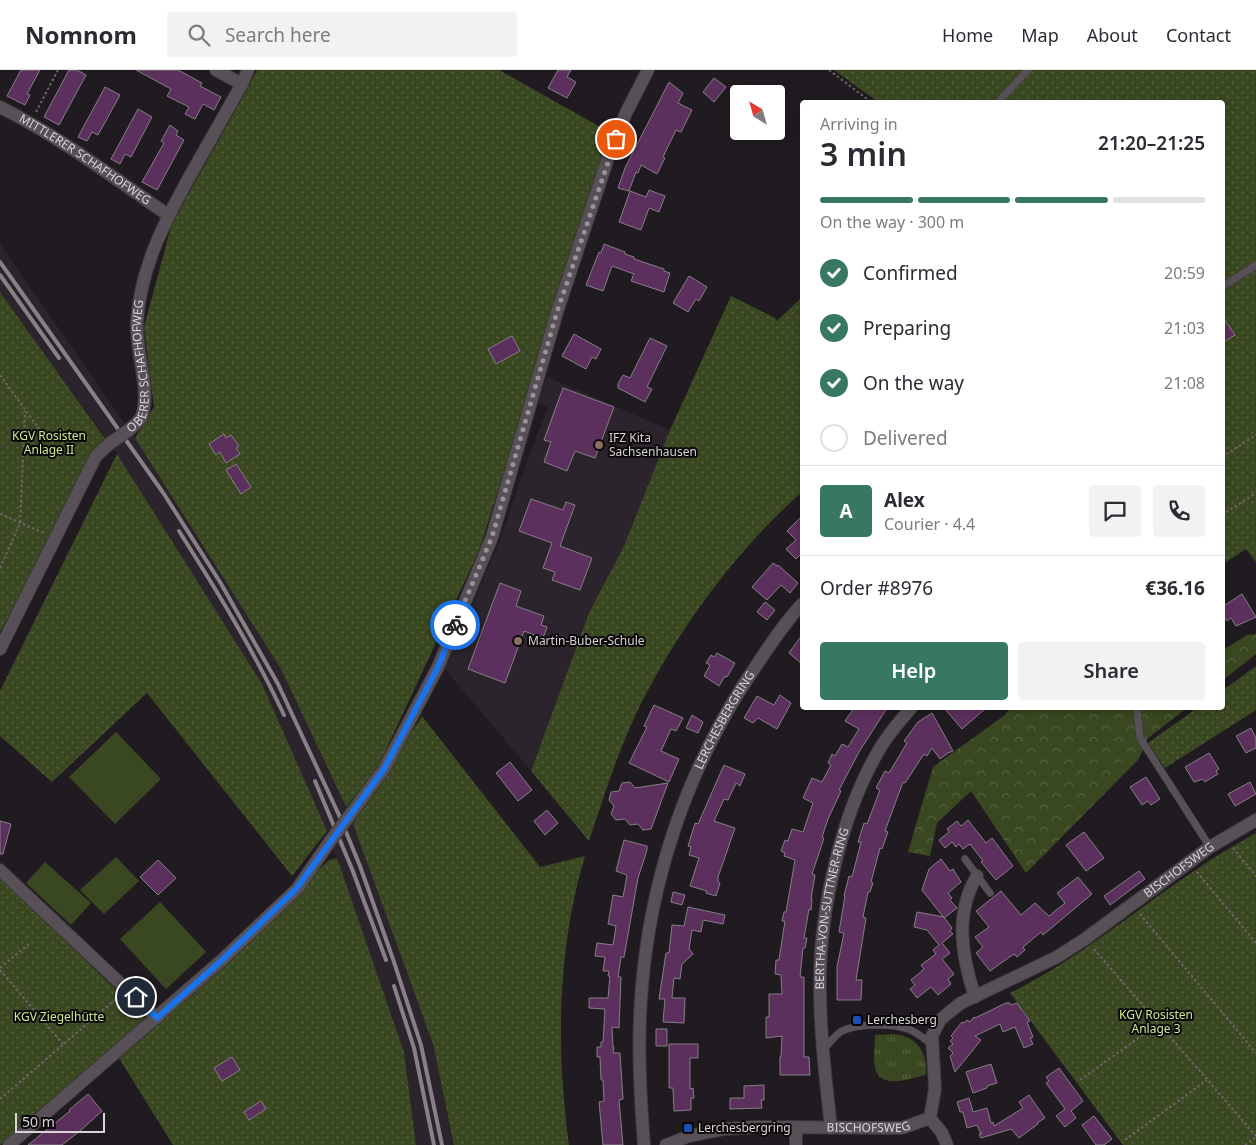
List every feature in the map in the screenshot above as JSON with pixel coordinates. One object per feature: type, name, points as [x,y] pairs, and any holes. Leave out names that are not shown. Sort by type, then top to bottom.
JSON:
[{"type":"street","points":[[216,70],[242,84]]},
{"type":"street","name":"OBERER SCHAFHOFWEG","points":[[0,649],[96,456],[142,418],[144,388],[137,348],[137,322],[143,285],[168,215],[242,84],[248,70]]},
{"type":"street","points":[[9,1145],[157,1018],[222,960],[296,889],[384,769],[438,667],[492,537],[554,322],[608,160],[626,113],[648,70]]},
{"type":"street","name":"MITTLERER SCHAFHOFWEG","points":[[0,107],[30,122],[65,144],[168,215]]},
{"type":"street","name":"LERCHESBERGRING","points":[[644,1145],[639,1038],[642,986],[648,935],[658,884],[670,841],[690,788],[713,737],[756,666],[800,606]]},
{"type":"street","name":"BERTHA-VON-SUTTNER-RING","points":[[831,1128],[823,1050],[820,986],[826,911],[839,848],[853,807],[879,750],[909,710]]},
{"type":"street","name":"BISCHOFSWEG","points":[[666,1145],[689,1136],[724,1130],[755,1127],[902,1128],[930,1118],[935,1089],[932,1044],[934,1029],[940,1020],[961,1003],[1057,957],[1085,939],[1210,847],[1256,820]]},
{"type":"street","points":[[0,870],[157,1018]]},
{"type":"street","points":[[975,997],[964,961],[962,920],[968,894],[977,876]]},
{"type":"street","points":[[930,1118],[942,1133],[947,1145]]},
{"type":"street","points":[[796,1127],[796,1145]]},
{"type":"lane","points":[[1000,100],[1028,70]]},
{"type":"lane","points":[[1225,285],[1256,265]]},
{"type":"lane","points":[[1137,710],[1140,738],[1210,847]]},
{"type":"lane","points":[[964,859],[990,893]]},
{"type":"lane","points":[[823,1050],[839,1033],[859,1026],[899,1026],[910,1030],[932,1044]]},
{"type":"path","points":[[30,122],[58,70]]},
{"type":"path","points":[[829,70],[868,100]]},
{"type":"path","points":[[0,375],[48,441],[64,428]]},
{"type":"path","points":[[0,568],[20,523],[25,411]]},
{"type":"path","points":[[1225,455],[1256,436]]},
{"type":"path","points":[[1225,513],[1256,493]]},
{"type":"path","points":[[0,514],[44,533]]},
{"type":"path","points":[[1225,838],[1256,876]]},
{"type":"path","points":[[1189,862],[1256,943]]},
{"type":"path","points":[[1132,905],[1256,1053]]},
{"type":"path","points":[[1085,939],[1256,1136],[1245,1145]]},
{"type":"path","points":[[30,942],[0,969],[64,1045]]},
{"type":"path","points":[[0,1099],[117,998]]},
{"type":"path","points":[[1080,1080],[1158,1024]]},
{"type":"path","points":[[1125,1140],[1207,1080]]},
{"type":"shaded area","points":[[0,244],[135,438],[281,669],[353,824],[433,1044],[454,1145],[416,1145],[404,1052],[327,831],[262,685],[117,454],[0,292]]},
{"type":"shaded area","name":"Martin-Buber-Schule","points":[[547,377],[670,430],[624,546],[589,613],[531,771],[445,669],[500,540],[548,407],[537,403]]},
{"type":"green space","points":[[257,70],[499,70],[611,133],[479,551],[376,771],[346,807],[281,669],[135,438],[154,407],[144,327],[172,223]]},
{"type":"green space","points":[[834,70],[1256,70],[1256,562],[1246,549],[1225,563],[1225,100],[875,100]]},
{"type":"green space","name":"KGV Rosisten Anlage II","points":[[0,292],[106,440],[0,632]]},
{"type":"green space","points":[[731,296],[775,318],[777,321],[800,299],[800,494],[777,515],[730,568],[708,596],[668,656],[650,686],[628,731],[589,841],[531,771],[589,613],[624,546],[670,430]]},
{"type":"green space","points":[[117,454],[262,684],[327,831],[292,876],[147,693],[52,782],[0,736],[0,691]]},
{"type":"green space","points":[[1256,634],[1256,654],[1225,678],[1225,649],[1247,635]]},
{"type":"green space","points":[[1256,666],[1256,710],[1165,768],[1148,743],[1194,710],[1225,710],[1225,689]]},
{"type":"green space","points":[[1009,710],[1184,710],[1148,738],[1138,760],[1026,873],[971,791],[937,823],[930,856],[908,852],[933,767],[1005,715]]},
{"type":"green space","points":[[422,716],[540,867],[585,856],[569,927],[562,999],[562,1072],[569,1145],[454,1145],[433,1044],[353,824]]},
{"type":"green space","points":[[116,732],[161,779],[115,824],[69,777]]},
{"type":"green space","name":"KGV Rosisten Anlage 3","points":[[1256,833],[1256,1145],[1123,1145],[1010,993],[1082,951],[1171,887]]},
{"type":"green space","points":[[116,857],[139,881],[104,914],[80,890]]},
{"type":"green space","points":[[337,858],[404,1052],[416,1145],[173,1145],[117,1055],[329,860]]},
{"type":"green space","points":[[45,862],[91,903],[71,925],[26,883]]},
{"type":"green space","name":"KGV Ziegelhütte","points":[[0,877],[146,1019],[0,1145]]},
{"type":"green space","points":[[160,902],[206,952],[166,989],[120,939]]},
{"type":"green space","points":[[893,1034],[909,1038],[915,1042],[923,1052],[926,1075],[889,1081],[883,1079],[878,1074],[874,1063],[875,1035]]},
{"type":"building","points":[[21,70],[40,70],[27,94],[30,95],[25,105],[7,96]]},
{"type":"building","points":[[69,70],[77,70],[86,75],[59,125],[44,117]]},
{"type":"building","points":[[136,70],[178,70],[202,83],[200,86],[221,97],[214,110],[203,104],[195,119],[185,114],[189,107],[167,96],[171,89]]},
{"type":"building","points":[[558,70],[571,70],[567,77],[576,82],[567,98],[548,88]]},
{"type":"building","points":[[714,78],[726,87],[714,102],[703,92]]},
{"type":"building","points":[[669,82],[683,93],[678,103],[692,110],[681,132],[676,130],[657,174],[641,165],[638,173],[636,172],[629,191],[618,188],[625,168]]},
{"type":"building","points":[[105,87],[120,95],[98,135],[92,132],[87,141],[78,137]]},
{"type":"building","points":[[138,109],[152,117],[131,157],[125,154],[120,164],[111,159]]},
{"type":"building","points":[[170,125],[178,131],[176,135],[184,140],[157,190],[142,182],[164,143],[161,141]]},
{"type":"building","points":[[649,190],[665,196],[659,212],[649,208],[641,230],[619,222],[630,191],[646,197]]},
{"type":"building","points":[[604,244],[625,252],[625,254],[634,257],[634,259],[664,269],[664,271],[670,273],[664,292],[631,281],[634,274],[612,266],[603,291],[586,285]]},
{"type":"building","points":[[689,276],[707,287],[699,301],[696,299],[688,312],[673,303]]},
{"type":"building","points":[[1225,320],[1235,335],[1225,341]]},
{"type":"building","points":[[574,334],[601,349],[596,359],[592,357],[586,369],[562,356]]},
{"type":"building","points":[[512,336],[520,351],[496,364],[488,349]]},
{"type":"building","points":[[650,338],[667,346],[647,387],[652,389],[645,402],[618,388],[618,384],[623,375],[630,378]]},
{"type":"building","points":[[563,388],[614,407],[595,458],[575,451],[567,471],[544,462],[551,442],[544,440]]},
{"type":"building","points":[[224,434],[226,438],[231,435],[239,446],[236,448],[240,454],[226,463],[220,452],[216,455],[209,444]]},
{"type":"building","points":[[236,464],[251,487],[241,494],[226,470]]},
{"type":"building","points":[[531,499],[563,510],[566,502],[575,505],[560,546],[592,558],[580,590],[552,580],[555,572],[543,568],[552,543],[519,531]]},
{"type":"building","points":[[800,518],[800,555],[796,559],[786,549],[796,540],[787,531]]},
{"type":"building","points":[[773,563],[778,565],[798,583],[790,593],[781,585],[767,600],[752,587]]},
{"type":"building","points":[[500,583],[521,591],[516,606],[544,616],[541,625],[547,627],[543,638],[524,631],[505,683],[468,669]]},
{"type":"building","points":[[1242,594],[1256,617],[1236,626],[1231,618],[1227,621],[1225,618],[1225,605]]},
{"type":"building","points":[[765,602],[775,610],[767,620],[757,612]]},
{"type":"building","points":[[800,638],[800,662],[789,653]]},
{"type":"building","points":[[717,653],[735,663],[719,686],[704,676],[710,665],[706,663],[711,655],[714,657]]},
{"type":"building","points":[[780,695],[791,703],[777,729],[758,718],[753,723],[744,718],[757,696],[774,705]]},
{"type":"building","points":[[654,705],[683,718],[676,731],[671,729],[661,751],[679,759],[669,782],[629,763],[647,727],[644,726]]},
{"type":"building","points":[[853,710],[886,710],[859,752],[839,790],[841,791],[828,819],[812,874],[815,875],[811,910],[809,909],[804,938],[807,938],[805,948],[803,948],[800,977],[804,977],[804,1057],[809,1057],[810,1075],[780,1075],[782,1036],[766,1038],[766,1017],[769,1017],[769,994],[782,994],[781,975],[775,974],[776,960],[779,960],[785,921],[782,921],[784,912],[786,912],[795,860],[784,856],[785,853],[781,851],[785,840],[788,841],[792,829],[803,832],[813,803],[803,798],[812,778],[822,782],[831,765],[828,763],[832,754],[835,756],[842,744],[848,747],[859,729],[845,721]]},
{"type":"building","points":[[946,710],[984,710],[962,729]]},
{"type":"building","points":[[932,713],[953,751],[940,759],[932,748],[927,756],[924,754],[905,783],[903,782],[885,831],[888,832],[882,849],[880,848],[871,882],[873,883],[870,892],[868,892],[863,917],[866,918],[856,980],[862,980],[861,1000],[837,1000],[837,967],[844,933],[839,932],[844,896],[849,876],[852,877],[861,842],[858,842],[864,823],[867,824],[880,790],[876,788],[885,771],[889,773],[907,743],[904,741],[918,722]]},
{"type":"building","points":[[692,715],[703,722],[698,733],[686,728]]},
{"type":"building","points":[[1251,728],[1256,738],[1256,748],[1246,753],[1236,736]]},
{"type":"building","points":[[1209,753],[1219,769],[1216,771],[1218,774],[1205,782],[1203,779],[1194,782],[1185,767]]},
{"type":"building","points":[[510,762],[532,790],[518,801],[496,773]]},
{"type":"building","points":[[724,765],[745,774],[740,786],[736,783],[728,800],[724,799],[714,821],[735,828],[718,877],[718,882],[720,883],[716,896],[690,886],[699,858],[689,855],[691,847],[688,846],[695,823],[698,824]]},
{"type":"building","points":[[1146,777],[1160,799],[1151,805],[1148,801],[1142,805],[1130,787]]},
{"type":"building","points":[[630,782],[635,788],[668,783],[651,829],[643,830],[638,824],[630,825],[625,819],[616,820],[611,814],[614,806],[609,800],[611,792],[619,791],[622,783]]},
{"type":"building","points":[[1250,782],[1256,794],[1235,806],[1228,794]]},
{"type":"building","points":[[547,810],[558,823],[545,835],[534,821]]},
{"type":"building","points":[[968,820],[986,843],[992,838],[1013,866],[996,880],[981,862],[983,861],[970,844],[963,849],[959,844],[956,847],[952,842],[945,848],[939,840],[949,832],[947,829],[957,821],[961,826]]},
{"type":"building","points":[[0,821],[11,824],[3,854],[0,854]]},
{"type":"building","points":[[1084,832],[1104,858],[1086,871],[1066,845]]},
{"type":"building","points":[[624,840],[647,846],[647,850],[638,878],[624,957],[621,957],[618,977],[621,977],[619,1028],[612,1027],[613,1053],[620,1053],[623,1099],[619,1100],[623,1145],[603,1145],[599,1102],[604,1101],[603,1080],[601,1080],[600,1057],[597,1057],[597,1047],[601,1047],[601,1042],[603,1042],[605,1009],[589,1008],[589,998],[608,998],[610,976],[608,976],[609,971],[603,971],[605,957],[595,956],[597,943],[613,945],[616,926],[608,924],[613,895],[623,897],[627,875],[616,871]]},
{"type":"building","points":[[941,859],[950,871],[953,869],[961,882],[948,893],[952,898],[950,900],[957,908],[944,918],[922,890],[929,869]]},
{"type":"building","points":[[158,860],[176,878],[158,895],[140,877]]},
{"type":"building","points":[[1139,871],[1145,879],[1110,905],[1104,896]]},
{"type":"building","points":[[1078,877],[1092,894],[1043,935],[1041,932],[1023,947],[1025,950],[1017,957],[1014,954],[990,971],[976,953],[983,947],[975,937],[989,927],[976,911],[1001,891],[1021,915],[1035,903],[1049,916],[1065,903],[1057,893]]},
{"type":"building","points":[[673,892],[685,895],[682,905],[671,902]]},
{"type":"building","points":[[688,907],[725,915],[723,924],[703,920],[701,932],[692,930],[689,949],[693,954],[682,964],[680,979],[674,978],[672,998],[685,998],[684,1023],[663,1022],[665,999],[659,999],[666,953],[669,953],[672,925],[684,926]]},
{"type":"building","points":[[917,912],[944,917],[952,928],[950,931],[953,934],[942,943],[950,953],[942,959],[954,974],[948,979],[951,984],[938,995],[931,987],[917,998],[910,989],[915,985],[911,980],[924,969],[921,965],[936,954],[933,950],[939,945],[927,930],[914,927]]},
{"type":"building","points":[[1006,1003],[1011,1005],[1017,1003],[1030,1021],[1027,1022],[1033,1037],[1030,1038],[1033,1044],[1024,1048],[1015,1027],[1003,1032],[1000,1024],[975,1036],[981,1040],[955,1072],[950,1056],[953,1053],[948,1048],[953,1044],[950,1041],[953,1038],[951,1036],[962,1022],[964,1023],[967,1020],[970,1022],[974,1017]]},
{"type":"building","points":[[656,1029],[667,1029],[667,1046],[656,1046]]},
{"type":"building","points":[[669,1044],[698,1044],[698,1058],[690,1058],[690,1089],[693,1088],[694,1098],[691,1098],[691,1110],[674,1111],[673,1088],[669,1088]]},
{"type":"building","points":[[232,1057],[240,1070],[222,1081],[214,1068]]},
{"type":"building","points":[[991,1064],[997,1083],[973,1093],[966,1072]]},
{"type":"building","points":[[1059,1068],[1083,1101],[1071,1111],[1076,1118],[1065,1127],[1056,1116],[1065,1109],[1046,1083],[1049,1081],[1046,1077]]},
{"type":"building","points":[[764,1085],[764,1100],[761,1100],[762,1108],[730,1109],[730,1098],[744,1098],[744,1086]]},
{"type":"building","points":[[88,1094],[102,1111],[80,1131],[62,1145],[28,1145],[70,1111]]},
{"type":"building","points":[[1029,1095],[1045,1118],[1019,1138],[1011,1129],[981,1138],[979,1134],[982,1133],[977,1125],[967,1128],[963,1112],[960,1112],[957,1102],[969,1098],[973,1112],[987,1108],[991,1123],[993,1122],[994,1126],[1023,1108],[1019,1102]]},
{"type":"building","points":[[261,1101],[266,1109],[249,1120],[244,1112]]},
{"type":"building","points":[[1094,1116],[1112,1139],[1104,1145],[1096,1145],[1082,1125]]},
{"type":"railway","points":[[0,262],[164,494],[220,582],[278,684],[339,815],[360,866],[421,1045],[442,1145]]},
{"type":"railway","points":[[0,275],[59,358]]},
{"type":"railway","points":[[179,531],[248,644],[284,715]]},
{"type":"railway","points":[[315,781],[352,869],[386,960]]},
{"type":"railway","points":[[394,986],[414,1048],[434,1145]]},
{"type":"way so far","points":[[455,625],[492,537],[557,312],[616,139]]},
{"type":"place","name":"IFZ Kita Sachsenhausen","points":[[599,445]]},
{"type":"place","name":"Martin-Buber-Schule","points":[[518,641]]},
{"type":"place","name":"Lerchesberg","points":[[857,1020]]},
{"type":"place","name":"Lerchesbergring","points":[[688,1128]]},
{"type":"route","points":[[136,997],[157,1018],[222,960],[296,889],[384,769],[438,667],[455,625]]}]
